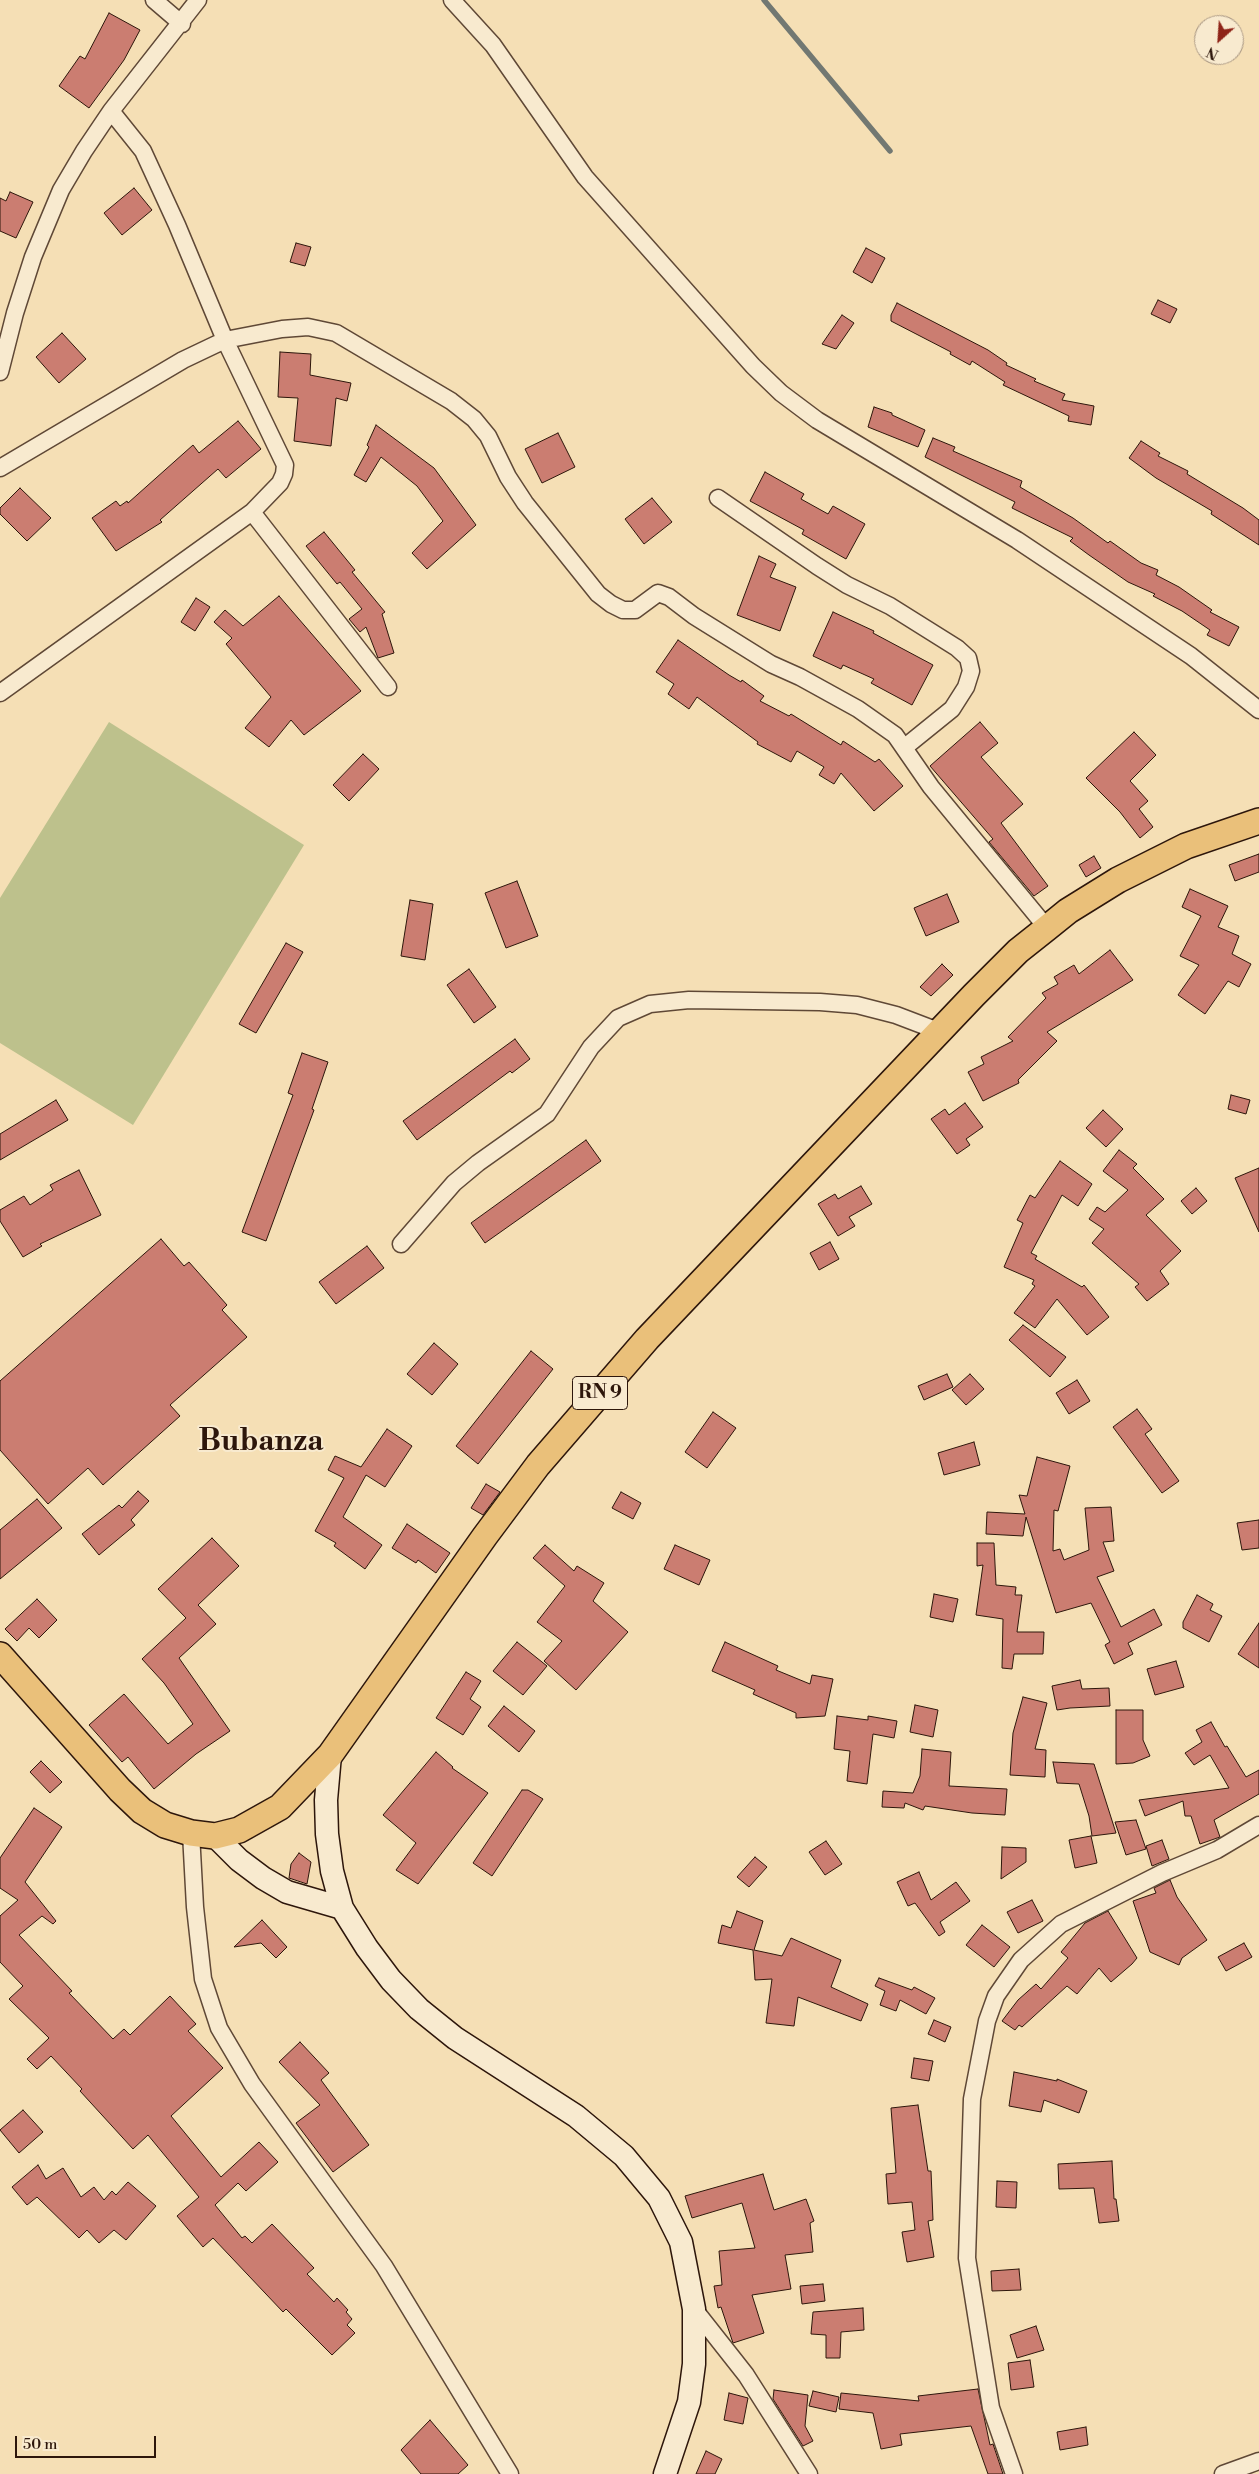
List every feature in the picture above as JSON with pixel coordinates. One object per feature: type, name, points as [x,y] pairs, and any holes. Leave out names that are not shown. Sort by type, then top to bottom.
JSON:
[{"type":"main road","name":"RN 9","points":[[203,1835],[239,1830],[280,1807],[330,1755],[485,1536],[538,1465],[647,1339],[938,1031],[1018,951],[1068,911],[1118,880],[1186,846],[1259,820]]},
{"type":"main road","points":[[0,1655],[120,1790],[142,1811],[165,1825],[203,1835],[263,1878],[287,1892],[342,1908]]},
{"type":"main road","points":[[330,1755],[326,1800],[326,1834],[332,1871],[342,1908],[367,1948],[391,1980],[419,2010],[455,2038],[576,2116],[624,2156],[660,2198],[681,2242],[694,2309],[694,2364],[689,2402],[665,2474]]},
{"type":"street","points":[[154,0],[182,24]]},
{"type":"street","points":[[0,372],[15,313],[33,256],[61,190],[111,111],[182,24],[198,0]]},
{"type":"street","points":[[452,0],[493,45],[585,177],[753,366],[781,393],[817,420],[1025,545],[1191,656],[1259,710]]},
{"type":"street","points":[[0,693],[252,512],[280,483],[284,474],[285,466],[225,340],[177,225],[143,151],[111,111]]},
{"type":"street","points":[[0,468],[183,360],[225,340],[282,329],[308,327],[336,333],[452,400],[474,419],[488,436],[508,477],[525,503],[598,594],[611,604],[623,610],[635,610],[658,593],[669,597],[694,616],[771,664],[800,677],[858,709],[895,735],[931,787],[1047,928]]},
{"type":"street","points":[[718,498],[817,566],[847,585],[890,606],[957,648],[968,658],[971,671],[966,687],[952,709],[905,747]]},
{"type":"street","points":[[252,512],[388,687]]},
{"type":"street","points":[[402,1244],[454,1183],[478,1163],[548,1114],[591,1047],[618,1018],[650,1004],[689,1000],[820,1002],[857,1005],[938,1031]]},
{"type":"street","points":[[1014,2474],[991,2408],[967,2258],[972,2099],[987,2021],[996,1996],[1021,1960],[1061,1924],[1162,1873],[1217,1850],[1259,1825]]},
{"type":"street","points":[[203,1835],[195,1907],[203,1979],[219,2028],[252,2084],[384,2266],[510,2474]]},
{"type":"street","points":[[694,2309],[746,2375],[809,2474]]},
{"type":"street","points":[[1223,2474],[1259,2461]]},
{"type":"green space","points":[[109,722],[304,845],[133,1125],[0,1043],[0,898]]},
{"type":"building","points":[[109,13],[140,30],[124,60],[89,108],[59,86],[80,56],[85,59]]},
{"type":"building","points":[[134,188],[152,210],[122,235],[104,213]]},
{"type":"building","points":[[10,192],[33,202],[16,238],[0,231],[0,198],[6,201]]},
{"type":"building","points":[[296,243],[311,247],[305,266],[290,262]]},
{"type":"building","points":[[866,248],[885,258],[872,283],[853,272]]},
{"type":"building","points":[[1158,300],[1177,309],[1170,323],[1151,314]]},
{"type":"building","points":[[897,303],[988,350],[1007,363],[1006,365],[1036,379],[1034,381],[1065,394],[1062,400],[1094,406],[1091,425],[1068,421],[1069,416],[1003,385],[1005,382],[972,361],[970,365],[950,354],[951,352],[891,321],[891,315]]},
{"type":"building","points":[[842,315],[854,323],[836,349],[822,344]]},
{"type":"building","points":[[62,333],[86,359],[59,383],[36,357]]},
{"type":"building","points":[[280,352],[311,354],[310,375],[351,383],[347,401],[336,398],[331,446],[294,441],[298,398],[278,397]]},
{"type":"building","points":[[874,407],[892,413],[892,415],[925,430],[918,447],[868,427]]},
{"type":"building","points":[[238,421],[261,449],[226,478],[218,469],[160,520],[162,522],[116,551],[92,518],[116,501],[120,506],[127,501],[128,503],[193,445],[199,453]]},
{"type":"building","points":[[376,425],[434,468],[476,525],[427,569],[412,553],[443,521],[417,486],[381,457],[366,482],[354,475],[369,447],[367,445]]},
{"type":"building","points":[[558,433],[575,467],[542,483],[525,449]]},
{"type":"building","points":[[933,438],[955,447],[953,451],[1022,481],[1020,487],[1073,518],[1108,543],[1110,541],[1141,563],[1158,570],[1156,575],[1179,587],[1212,610],[1210,612],[1239,627],[1229,646],[1207,635],[1210,630],[1182,611],[1153,596],[1155,594],[1128,582],[1089,555],[1070,541],[1073,538],[1012,508],[1015,502],[925,457]]},
{"type":"building","points":[[1141,441],[1160,453],[1158,456],[1188,471],[1187,474],[1259,520],[1259,545],[1211,514],[1212,511],[1156,478],[1129,458]]},
{"type":"building","points":[[765,472],[804,494],[801,499],[828,514],[833,506],[865,524],[846,559],[802,534],[804,530],[750,501]]},
{"type":"building","points":[[20,488],[51,518],[27,541],[0,514],[0,508]]},
{"type":"building","points":[[652,498],[672,522],[644,544],[625,519]]},
{"type":"building","points":[[324,532],[355,570],[352,572],[385,612],[382,614],[394,653],[378,658],[366,627],[360,632],[349,619],[362,609],[340,582],[337,584],[306,546]]},
{"type":"building","points":[[759,556],[776,564],[770,577],[796,587],[780,631],[737,615]]},
{"type":"building","points":[[279,596],[361,691],[304,735],[291,720],[269,747],[245,728],[271,697],[226,644],[232,638],[214,622],[225,610],[243,626]]},
{"type":"building","points":[[196,598],[210,607],[195,631],[181,622]]},
{"type":"building","points":[[833,612],[874,631],[873,633],[933,665],[912,705],[871,683],[874,679],[843,665],[841,669],[813,656]]},
{"type":"building","points":[[678,640],[729,675],[741,682],[742,680],[764,696],[760,701],[789,716],[791,714],[841,745],[843,741],[875,762],[879,759],[903,786],[874,811],[841,773],[834,784],[819,775],[824,767],[797,751],[791,762],[757,744],[758,742],[697,697],[689,709],[668,694],[674,684],[656,672]]},
{"type":"building","points":[[980,722],[998,743],[981,757],[1023,804],[1001,823],[1048,886],[1034,896],[989,842],[993,839],[930,766]]},
{"type":"building","points":[[1134,732],[1156,755],[1130,781],[1148,801],[1139,809],[1153,827],[1140,838],[1120,812],[1086,778]]},
{"type":"building","points":[[363,754],[379,769],[349,801],[333,785]]},
{"type":"building","points":[[1259,854],[1259,872],[1235,881],[1229,865]]},
{"type":"building","points":[[1094,856],[1101,868],[1086,877],[1079,865]]},
{"type":"building","points":[[517,881],[538,936],[506,948],[485,893]]},
{"type":"building","points":[[1190,889],[1228,906],[1218,927],[1239,936],[1232,954],[1251,964],[1239,987],[1228,981],[1205,1014],[1178,995],[1199,965],[1180,956],[1201,916],[1182,907]]},
{"type":"building","points":[[947,894],[959,922],[926,936],[914,908]]},
{"type":"building","points":[[410,900],[433,904],[425,960],[401,956]]},
{"type":"building","points":[[286,943],[303,952],[256,1033],[239,1024]]},
{"type":"building","points":[[1110,950],[1133,980],[1047,1032],[1057,1041],[1018,1080],[1019,1083],[983,1101],[968,1072],[984,1064],[981,1057],[1013,1041],[1008,1037],[1046,998],[1042,993],[1058,984],[1054,977],[1074,965],[1079,974]]},
{"type":"building","points":[[942,964],[953,975],[931,996],[920,987]]},
{"type":"building","points":[[469,969],[496,1007],[474,1023],[447,985]]},
{"type":"building","points":[[515,1039],[530,1059],[512,1073],[510,1071],[417,1140],[403,1121]]},
{"type":"building","points":[[302,1053],[328,1062],[312,1109],[314,1110],[266,1241],[242,1232],[293,1095],[288,1093]]},
{"type":"building","points":[[1231,1095],[1250,1100],[1246,1114],[1228,1109]]},
{"type":"building","points":[[56,1100],[68,1120],[0,1160],[0,1134]]},
{"type":"building","points":[[965,1103],[983,1127],[966,1139],[970,1145],[957,1154],[931,1119],[945,1109],[949,1115]]},
{"type":"building","points":[[1103,1110],[1123,1129],[1106,1147],[1086,1128]]},
{"type":"building","points":[[586,1140],[601,1161],[485,1243],[471,1223]]},
{"type":"building","points":[[1119,1150],[1137,1164],[1133,1168],[1164,1199],[1146,1215],[1181,1251],[1160,1271],[1169,1284],[1147,1301],[1135,1287],[1139,1284],[1092,1243],[1104,1229],[1089,1219],[1097,1207],[1105,1212],[1128,1190],[1103,1171]]},
{"type":"building","points":[[1060,1161],[1092,1184],[1078,1206],[1062,1195],[1031,1253],[1037,1256],[1035,1259],[1082,1287],[1084,1285],[1109,1317],[1087,1335],[1057,1299],[1035,1328],[1014,1313],[1035,1286],[1032,1284],[1034,1280],[1004,1267],[1023,1223],[1017,1220],[1030,1195],[1035,1198]]},
{"type":"building","points":[[1259,1168],[1259,1232],[1235,1178]]},
{"type":"building","points":[[79,1170],[101,1215],[40,1244],[42,1246],[23,1257],[0,1221],[0,1210],[24,1196],[30,1205],[53,1190],[50,1185]]},
{"type":"building","points":[[861,1186],[872,1204],[849,1217],[855,1226],[838,1236],[818,1204],[835,1194],[838,1199]]},
{"type":"building","points":[[1196,1188],[1207,1201],[1192,1214],[1181,1201]]},
{"type":"building","points":[[161,1239],[184,1266],[189,1262],[227,1305],[222,1310],[247,1337],[170,1405],[180,1416],[103,1485],[88,1468],[48,1504],[0,1450],[0,1381]]},
{"type":"building","points":[[830,1242],[839,1259],[819,1270],[810,1253]]},
{"type":"building","points":[[367,1246],[384,1268],[336,1304],[319,1282]]},
{"type":"building","points":[[1023,1325],[1066,1357],[1050,1377],[1009,1340]]},
{"type":"building","points":[[434,1343],[458,1364],[432,1395],[407,1374]]},
{"type":"building","points":[[531,1351],[553,1369],[478,1464],[456,1446]]},
{"type":"building","points":[[947,1374],[953,1387],[924,1400],[918,1386]]},
{"type":"building","points":[[970,1374],[984,1389],[966,1405],[952,1390]]},
{"type":"building","points":[[1077,1380],[1090,1401],[1069,1414],[1056,1393]]},
{"type":"building","points":[[1137,1409],[1152,1429],[1145,1434],[1179,1481],[1162,1493],[1113,1427]]},
{"type":"building","points":[[713,1412],[736,1428],[707,1468],[685,1452]]},
{"type":"building","points":[[387,1429],[412,1446],[385,1487],[366,1475],[343,1517],[382,1545],[365,1569],[334,1546],[336,1543],[315,1531],[344,1478],[328,1470],[335,1456],[361,1467]]},
{"type":"building","points":[[974,1442],[980,1465],[944,1475],[938,1453]]},
{"type":"building","points":[[1037,1457],[1070,1466],[1058,1511],[1054,1510],[1053,1551],[1060,1549],[1064,1560],[1089,1550],[1085,1508],[1111,1507],[1114,1541],[1103,1542],[1114,1571],[1097,1577],[1121,1627],[1154,1609],[1162,1625],[1128,1643],[1133,1654],[1114,1664],[1105,1645],[1110,1642],[1091,1603],[1056,1613],[1026,1517],[1023,1536],[986,1534],[987,1512],[1025,1514],[1019,1495],[1027,1496]]},
{"type":"building","points":[[486,1484],[500,1492],[483,1515],[471,1508]]},
{"type":"building","points":[[138,1491],[149,1501],[131,1520],[135,1525],[99,1555],[82,1534],[119,1505],[122,1508]]},
{"type":"building","points":[[621,1492],[641,1503],[633,1519],[612,1508]]},
{"type":"building","points":[[37,1499],[62,1528],[0,1579],[0,1530]]},
{"type":"building","points":[[1259,1520],[1259,1548],[1242,1550],[1237,1523]]},
{"type":"building","points":[[407,1524],[450,1553],[436,1573],[418,1560],[416,1563],[392,1548]]},
{"type":"building","points":[[212,1538],[239,1566],[198,1605],[216,1624],[179,1658],[230,1731],[196,1754],[154,1789],[128,1757],[122,1762],[89,1725],[124,1694],[168,1744],[193,1724],[164,1683],[142,1659],[186,1618],[158,1589]]},
{"type":"building","points":[[977,1543],[994,1543],[996,1585],[1016,1587],[1015,1595],[1022,1595],[1017,1632],[1044,1632],[1043,1654],[1014,1654],[1012,1669],[1002,1668],[1003,1619],[976,1615],[983,1565],[977,1566]]},
{"type":"building","points":[[545,1545],[574,1571],[577,1566],[604,1583],[593,1601],[628,1632],[576,1690],[544,1661],[562,1641],[537,1622],[565,1586],[533,1558]]},
{"type":"building","points":[[675,1545],[710,1560],[699,1585],[664,1569]]},
{"type":"building","points":[[934,1594],[958,1599],[953,1622],[930,1617]]},
{"type":"building","points":[[1197,1595],[1213,1604],[1210,1610],[1222,1616],[1209,1642],[1183,1628],[1183,1622]]},
{"type":"building","points":[[37,1599],[57,1620],[39,1638],[29,1628],[17,1641],[5,1629]]},
{"type":"building","points":[[1259,1623],[1259,1668],[1238,1654]]},
{"type":"building","points":[[517,1642],[547,1666],[523,1695],[493,1671]]},
{"type":"building","points":[[725,1642],[778,1666],[776,1670],[810,1684],[812,1675],[833,1679],[825,1716],[796,1718],[796,1713],[753,1694],[755,1690],[712,1671]]},
{"type":"building","points":[[1176,1661],[1184,1687],[1155,1695],[1147,1669]]},
{"type":"building","points":[[466,1672],[481,1681],[470,1699],[481,1707],[463,1735],[436,1718]]},
{"type":"building","points":[[1080,1680],[1082,1689],[1109,1688],[1110,1706],[1057,1710],[1052,1686]]},
{"type":"building","points":[[1023,1697],[1047,1703],[1035,1749],[1046,1750],[1045,1777],[1010,1775],[1013,1733]]},
{"type":"building","points":[[915,1705],[938,1710],[933,1737],[910,1732]]},
{"type":"building","points":[[504,1706],[535,1731],[519,1752],[488,1726]]},
{"type":"building","points":[[1116,1710],[1143,1710],[1143,1740],[1150,1756],[1133,1763],[1116,1764]]},
{"type":"building","points":[[837,1716],[868,1720],[868,1716],[897,1721],[894,1738],[873,1734],[867,1784],[847,1781],[850,1751],[834,1749]]},
{"type":"building","points":[[1211,1722],[1225,1747],[1227,1746],[1246,1777],[1259,1770],[1259,1794],[1214,1820],[1220,1837],[1200,1844],[1191,1816],[1185,1816],[1183,1801],[1145,1816],[1139,1800],[1229,1788],[1210,1755],[1194,1765],[1185,1753],[1202,1742],[1196,1730]]},
{"type":"building","points":[[922,1749],[951,1752],[949,1786],[1007,1789],[1005,1815],[972,1813],[925,1806],[923,1810],[905,1803],[904,1808],[882,1807],[883,1791],[913,1793],[920,1776]]},
{"type":"building","points":[[436,1752],[452,1768],[488,1793],[418,1884],[396,1870],[416,1843],[383,1815]]},
{"type":"building","points":[[41,1761],[62,1782],[50,1793],[30,1772]]},
{"type":"building","points":[[1053,1762],[1094,1764],[1116,1833],[1092,1836],[1089,1816],[1079,1784],[1057,1783]]},
{"type":"building","points":[[522,1790],[528,1790],[543,1799],[492,1876],[473,1863]]},
{"type":"building","points":[[34,1808],[62,1827],[25,1882],[56,1921],[53,1924],[42,1916],[19,1935],[72,1991],[69,1993],[113,2039],[124,2029],[130,2035],[170,1996],[196,2024],[188,2031],[223,2068],[171,2116],[221,2177],[259,2142],[278,2162],[246,2191],[238,2183],[215,2205],[242,2238],[245,2236],[252,2243],[272,2224],[314,2268],[307,2274],[334,2302],[337,2298],[348,2310],[346,2312],[352,2319],[347,2325],[355,2333],[332,2355],[286,2309],[283,2312],[213,2238],[203,2247],[177,2216],[199,2197],[148,2135],[133,2149],[51,2056],[37,2069],[27,2059],[49,2038],[9,1999],[23,1986],[0,1962],[0,1916],[18,1900],[0,1888],[0,1858]]},
{"type":"building","points":[[1136,1820],[1146,1849],[1126,1855],[1115,1822]]},
{"type":"building","points":[[1091,1836],[1097,1863],[1075,1868],[1069,1840]]},
{"type":"building","points":[[1162,1840],[1169,1859],[1152,1866],[1146,1846]]},
{"type":"building","points":[[826,1841],[842,1864],[825,1875],[809,1852]]},
{"type":"building","points":[[1002,1847],[1026,1848],[1026,1862],[1001,1879]]},
{"type":"building","points":[[299,1853],[311,1862],[307,1884],[289,1878],[291,1864]]},
{"type":"building","points":[[755,1857],[767,1867],[749,1887],[737,1877]]},
{"type":"building","points":[[919,1872],[931,1900],[956,1882],[970,1901],[940,1922],[945,1932],[939,1936],[915,1903],[908,1906],[897,1882]]},
{"type":"building","points":[[1170,1880],[1177,1897],[1207,1940],[1182,1958],[1179,1965],[1150,1952],[1133,1901],[1156,1893],[1154,1888]]},
{"type":"building","points":[[1032,1900],[1043,1921],[1018,1933],[1007,1912]]},
{"type":"building","points":[[737,1911],[763,1921],[754,1950],[782,1956],[791,1938],[841,1960],[831,1987],[868,2004],[861,2021],[798,1997],[794,2026],[766,2023],[772,1979],[755,1980],[753,1950],[718,1943],[722,1925],[731,1928]]},
{"type":"building","points":[[1108,1911],[1137,1958],[1132,1964],[1111,1982],[1099,1968],[1077,1994],[1067,1986],[1022,2027],[1019,2025],[1015,2030],[1002,2021],[1018,2000],[1036,1984],[1041,1989],[1068,1958],[1061,1952],[1085,1923]]},
{"type":"building","points":[[262,1920],[287,1947],[276,1958],[261,1943],[234,1947]]},
{"type":"building","points":[[982,1925],[1010,1947],[994,1967],[966,1945]]},
{"type":"building","points":[[1244,1943],[1252,1957],[1226,1971],[1218,1957]]},
{"type":"building","points":[[879,1978],[912,1990],[914,1987],[935,1998],[926,2014],[900,2000],[896,2011],[880,2005],[885,1991],[875,1986]]},
{"type":"building","points":[[934,2020],[951,2027],[945,2042],[928,2034]]},
{"type":"building","points":[[300,2042],[329,2073],[321,2080],[369,2145],[333,2172],[296,2123],[320,2105],[279,2062]]},
{"type":"building","points":[[914,2058],[933,2061],[929,2081],[911,2078]]},
{"type":"building","points":[[1014,2072],[1057,2081],[1057,2079],[1087,2091],[1079,2113],[1044,2100],[1041,2112],[1009,2106]]},
{"type":"building","points":[[918,2105],[928,2171],[931,2171],[933,2220],[928,2221],[934,2257],[907,2262],[902,2232],[915,2230],[912,2202],[888,2204],[886,2174],[896,2173],[891,2108]]},
{"type":"building","points":[[23,2110],[43,2132],[19,2153],[0,2130]]},
{"type":"building","points":[[1112,2161],[1114,2199],[1116,2199],[1119,2221],[1099,2223],[1094,2188],[1059,2189],[1058,2164]]},
{"type":"building","points":[[38,2165],[46,2179],[63,2168],[81,2197],[94,2187],[104,2200],[112,2191],[116,2195],[128,2182],[156,2206],[126,2240],[114,2230],[99,2243],[87,2230],[79,2238],[37,2197],[27,2205],[12,2187]]},
{"type":"building","points":[[763,2174],[774,2210],[806,2199],[814,2221],[810,2223],[813,2252],[785,2255],[791,2289],[752,2295],[764,2333],[733,2343],[721,2307],[718,2308],[714,2286],[722,2285],[719,2251],[755,2248],[742,2203],[692,2218],[685,2196]]},
{"type":"building","points":[[997,2181],[1017,2182],[1016,2208],[996,2207]]},
{"type":"building","points":[[1019,2269],[1021,2290],[992,2291],[991,2271]]},
{"type":"building","points":[[823,2284],[825,2301],[802,2304],[800,2286]]},
{"type":"building","points":[[863,2308],[864,2330],[841,2332],[840,2358],[826,2358],[826,2335],[811,2334],[813,2312]]},
{"type":"building","points":[[1036,2326],[1044,2350],[1017,2358],[1010,2335]]},
{"type":"building","points":[[1030,2360],[1034,2387],[1011,2390],[1008,2363]]},
{"type":"building","points":[[978,2389],[990,2445],[993,2444],[1003,2474],[988,2474],[971,2426],[900,2434],[902,2445],[881,2449],[873,2413],[839,2409],[841,2393],[919,2401],[918,2396]]},
{"type":"building","points":[[774,2390],[808,2395],[805,2426],[813,2441],[803,2446],[773,2399]]},
{"type":"building","points":[[813,2391],[839,2397],[836,2412],[809,2406]]},
{"type":"building","points":[[729,2393],[748,2398],[743,2424],[724,2420]]},
{"type":"building","points":[[430,2420],[468,2465],[458,2474],[421,2474],[401,2450]]},
{"type":"building","points":[[1086,2427],[1088,2445],[1060,2450],[1057,2432]]},
{"type":"building","points":[[706,2451],[722,2459],[715,2474],[696,2474]]},
{"type":"waterway","points":[[764,0],[890,151]]},
{"type":"district","name":"Bubanza","points":[[261,1443]]}]
